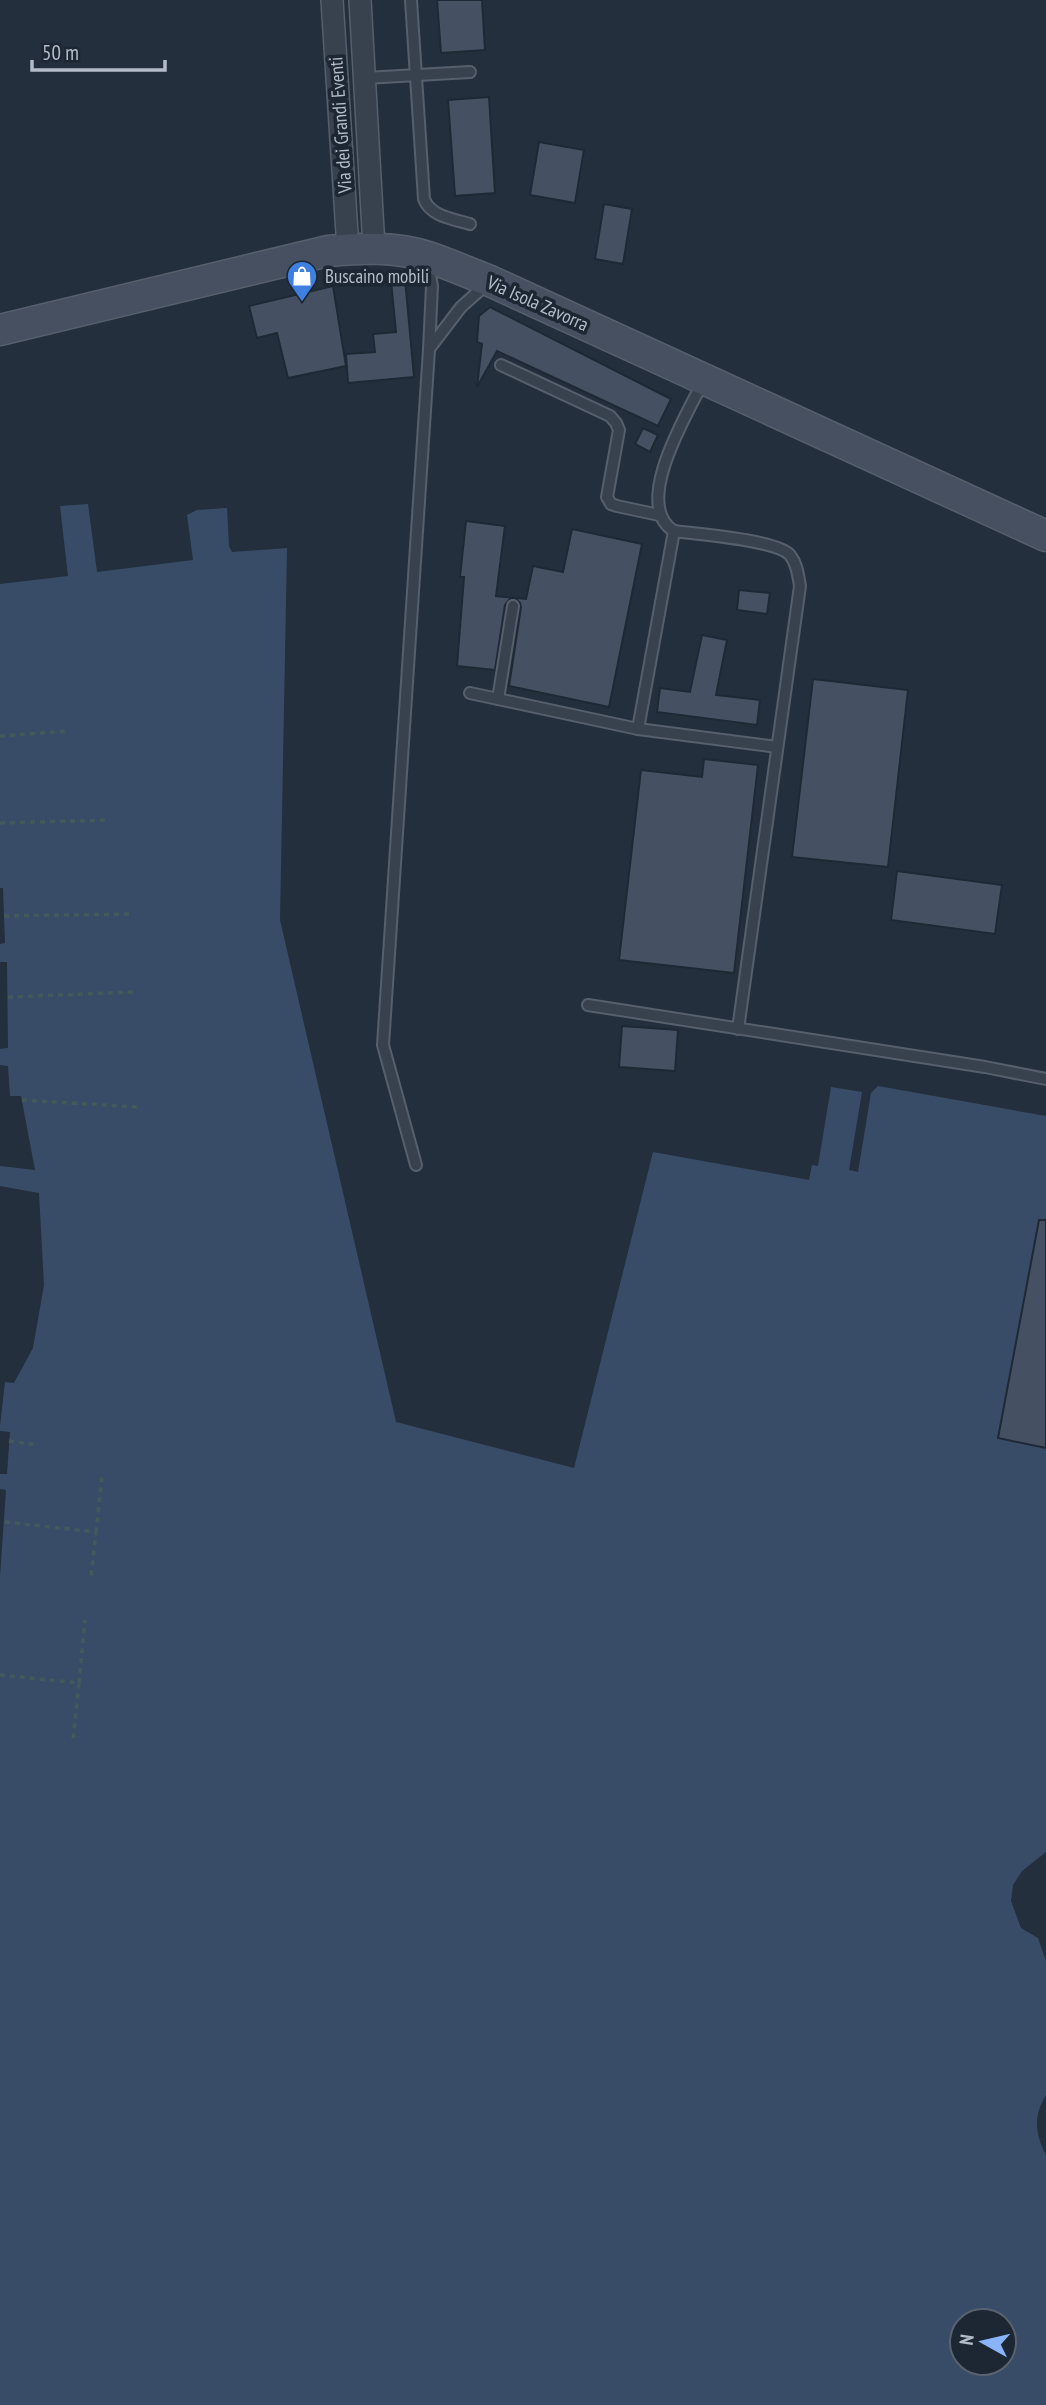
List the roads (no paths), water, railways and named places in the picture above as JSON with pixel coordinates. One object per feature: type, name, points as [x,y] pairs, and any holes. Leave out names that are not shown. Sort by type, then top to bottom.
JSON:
[{"type":"main road","name":"Via Isola Zavorra","points":[[0,330],[328,251],[361,249],[426,256],[490,281],[705,378],[1046,536]]},
{"type":"street","name":"Via dei Grandi Eventi","points":[[332,0],[361,249]]},
{"type":"street","name":"Via dei Grandi Eventi","points":[[360,0],[365,78],[361,249]]},
{"type":"lane","points":[[411,0],[424,199],[427,208],[433,212],[470,225]]},
{"type":"lane","points":[[365,78],[470,72]]},
{"type":"lane","points":[[416,1165],[383,1045],[429,350],[432,286],[426,256]]},
{"type":"lane","points":[[429,350],[461,307],[490,281]]},
{"type":"lane","points":[[501,365],[610,416],[619,430],[607,498],[611,504],[617,506],[659,515]]},
{"type":"lane","points":[[705,378],[665,460],[657,503],[659,515],[666,526],[674,531],[774,545],[789,554],[797,566],[800,586],[738,1028]]},
{"type":"lane","points":[[638,729],[674,531]]},
{"type":"lane","points":[[498,699],[513,606]]},
{"type":"lane","points":[[470,693],[638,729],[777,747]]},
{"type":"lane","points":[[588,1005],[985,1067],[1046,1079]]},
{"type":"water","points":[[88,504],[97,572],[193,560],[187,515],[197,510],[227,508],[229,546],[232,552],[287,548],[280,920],[396,1422],[574,1468],[653,1152],[809,1180],[812,1165],[818,1166],[831,1087],[862,1092],[849,1170],[858,1172],[871,1093],[878,1086],[1046,1116],[1046,1852],[1022,1871],[1013,1885],[1011,1901],[1021,1928],[1038,1938],[1046,1961],[1046,2095],[1039,2110],[1037,2125],[1046,2155],[1046,2405],[0,2405],[0,1577],[6,1490],[0,1489],[0,1474],[7,1474],[10,1432],[0,1431],[0,1426],[5,1382],[14,1383],[33,1348],[44,1285],[39,1193],[0,1186],[0,1166],[35,1170],[21,1096],[10,1096],[8,1066],[0,1065],[0,1049],[8,1048],[7,962],[0,962],[0,944],[5,943],[3,888],[0,888],[0,584],[68,576],[60,506]]},
{"type":"place","name":"Buscaino mobili","points":[[302,303]]}]
